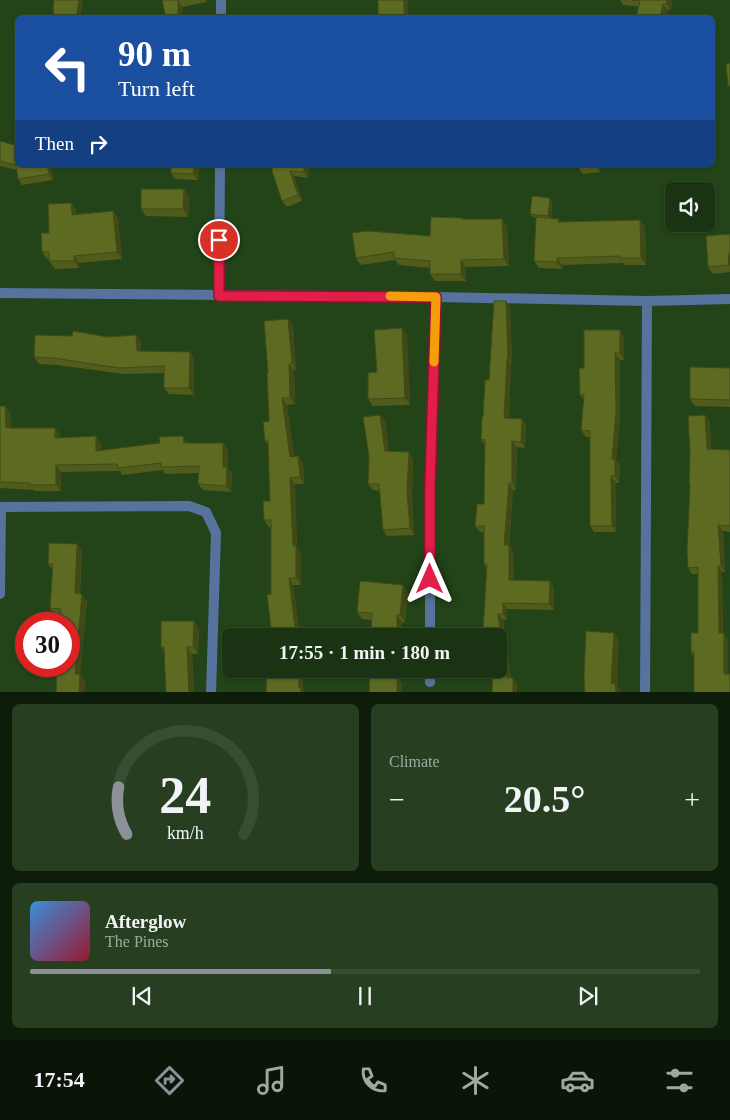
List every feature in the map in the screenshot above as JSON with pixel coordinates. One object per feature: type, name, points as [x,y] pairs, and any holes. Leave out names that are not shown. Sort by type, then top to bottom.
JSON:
[{"type":"street","points":[[220,15],[221,0]]},
{"type":"street","points":[[219,296],[220,167]]},
{"type":"street","points":[[0,293],[646,301],[730,298]]},
{"type":"street","points":[[430,628],[430,484],[436,297]]},
{"type":"street","points":[[645,692],[646,301]]},
{"type":"street","points":[[0,594],[0,507],[189,506],[206,512],[216,533],[211,692]]},
{"type":"building","points":[[54,0],[79,0],[76,15],[54,15]]},
{"type":"building","points":[[162,0],[180,0],[178,1],[178,15],[165,15]]},
{"type":"building","points":[[378,0],[404,0],[404,15],[378,15]]},
{"type":"building","points":[[632,0],[667,0],[666,4],[663,4],[661,15],[637,15],[640,1]]},
{"type":"building","points":[[730,63],[730,86],[728,86],[726,64]]},
{"type":"building","points":[[0,141],[15,145],[15,165],[0,161]]},
{"type":"building","points":[[16,167],[47,167],[49,174],[18,179]]},
{"type":"building","points":[[171,167],[194,167],[193,174],[171,173]]},
{"type":"building","points":[[272,167],[304,167],[304,172],[290,171],[298,195],[282,201]]},
{"type":"building","points":[[141,189],[184,189],[183,209],[141,209]]},
{"type":"building","points":[[532,196],[550,198],[548,216],[530,214]]},
{"type":"building","points":[[71,203],[72,215],[113,211],[117,252],[74,256],[74,261],[49,261],[49,252],[42,252],[41,233],[49,233],[48,204]]},
{"type":"building","points":[[431,217],[502,219],[504,259],[461,260],[461,274],[430,274],[430,261],[394,258],[394,252],[356,258],[352,233],[368,231],[430,236]]},
{"type":"building","points":[[536,217],[559,219],[558,222],[640,220],[641,258],[620,258],[620,256],[557,258],[557,262],[534,261]]},
{"type":"building","points":[[730,234],[729,265],[708,267],[706,236]]},
{"type":"building","points":[[494,301],[506,301],[508,358],[504,418],[522,419],[521,442],[512,441],[512,483],[509,483],[504,545],[509,545],[509,580],[550,581],[549,604],[503,603],[503,614],[498,614],[500,628],[483,628],[487,564],[484,564],[484,526],[475,526],[477,504],[484,504],[485,440],[481,439],[485,380],[489,380]]},
{"type":"building","points":[[288,319],[292,363],[289,364],[290,398],[282,398],[290,457],[298,456],[300,477],[290,478],[293,546],[296,546],[296,578],[289,578],[295,628],[271,628],[267,595],[271,594],[271,520],[264,520],[263,501],[270,501],[268,441],[265,441],[263,422],[269,421],[264,321]]},
{"type":"building","points":[[402,328],[405,398],[368,399],[368,373],[377,372],[374,330]]},
{"type":"building","points":[[584,330],[620,330],[620,353],[615,353],[616,413],[612,459],[615,459],[615,476],[611,476],[612,526],[590,526],[590,431],[581,430],[584,395],[580,395],[579,368],[584,368]]},
{"type":"building","points":[[73,331],[108,337],[136,335],[137,351],[190,352],[189,388],[164,388],[164,366],[119,368],[34,357],[35,335],[72,336]]},
{"type":"building","points":[[690,367],[730,368],[730,400],[690,399]]},
{"type":"building","points":[[0,406],[5,406],[6,428],[55,428],[55,438],[96,436],[96,451],[160,443],[159,437],[183,436],[184,443],[223,443],[223,467],[227,467],[226,486],[198,484],[199,466],[161,467],[161,463],[118,468],[117,464],[56,465],[56,485],[0,482]]},
{"type":"building","points":[[380,415],[385,451],[409,452],[407,491],[410,528],[383,530],[379,484],[368,484],[369,457],[363,417]]},
{"type":"building","points":[[705,415],[707,449],[730,450],[730,526],[718,525],[721,566],[718,566],[719,633],[724,633],[724,674],[730,674],[730,692],[694,692],[694,652],[691,652],[691,633],[698,633],[698,567],[688,568],[690,451],[688,416]]},
{"type":"building","points":[[49,543],[77,544],[75,593],[82,594],[80,617],[80,612],[61,612],[61,609],[50,608],[53,564],[48,564]]},
{"type":"building","points":[[360,581],[403,585],[400,615],[397,615],[397,628],[371,628],[372,613],[357,612]]},
{"type":"building","points":[[161,621],[194,621],[193,647],[187,647],[189,692],[166,692],[164,647],[161,647]]},
{"type":"building","points":[[586,631],[614,633],[611,684],[615,683],[616,692],[585,692]]},
{"type":"building","points":[[57,677],[80,677],[79,692],[56,692]]},
{"type":"building","points":[[267,678],[298,678],[301,692],[266,692]]},
{"type":"building","points":[[370,678],[397,678],[397,692],[369,692]]},
{"type":"building","points":[[493,678],[513,678],[513,692],[492,692]]},
{"type":"slow traffic","points":[[390,296],[436,297],[434,362]]},
{"type":"route","points":[[219,240],[219,296],[436,297],[430,484],[430,579]]}]
